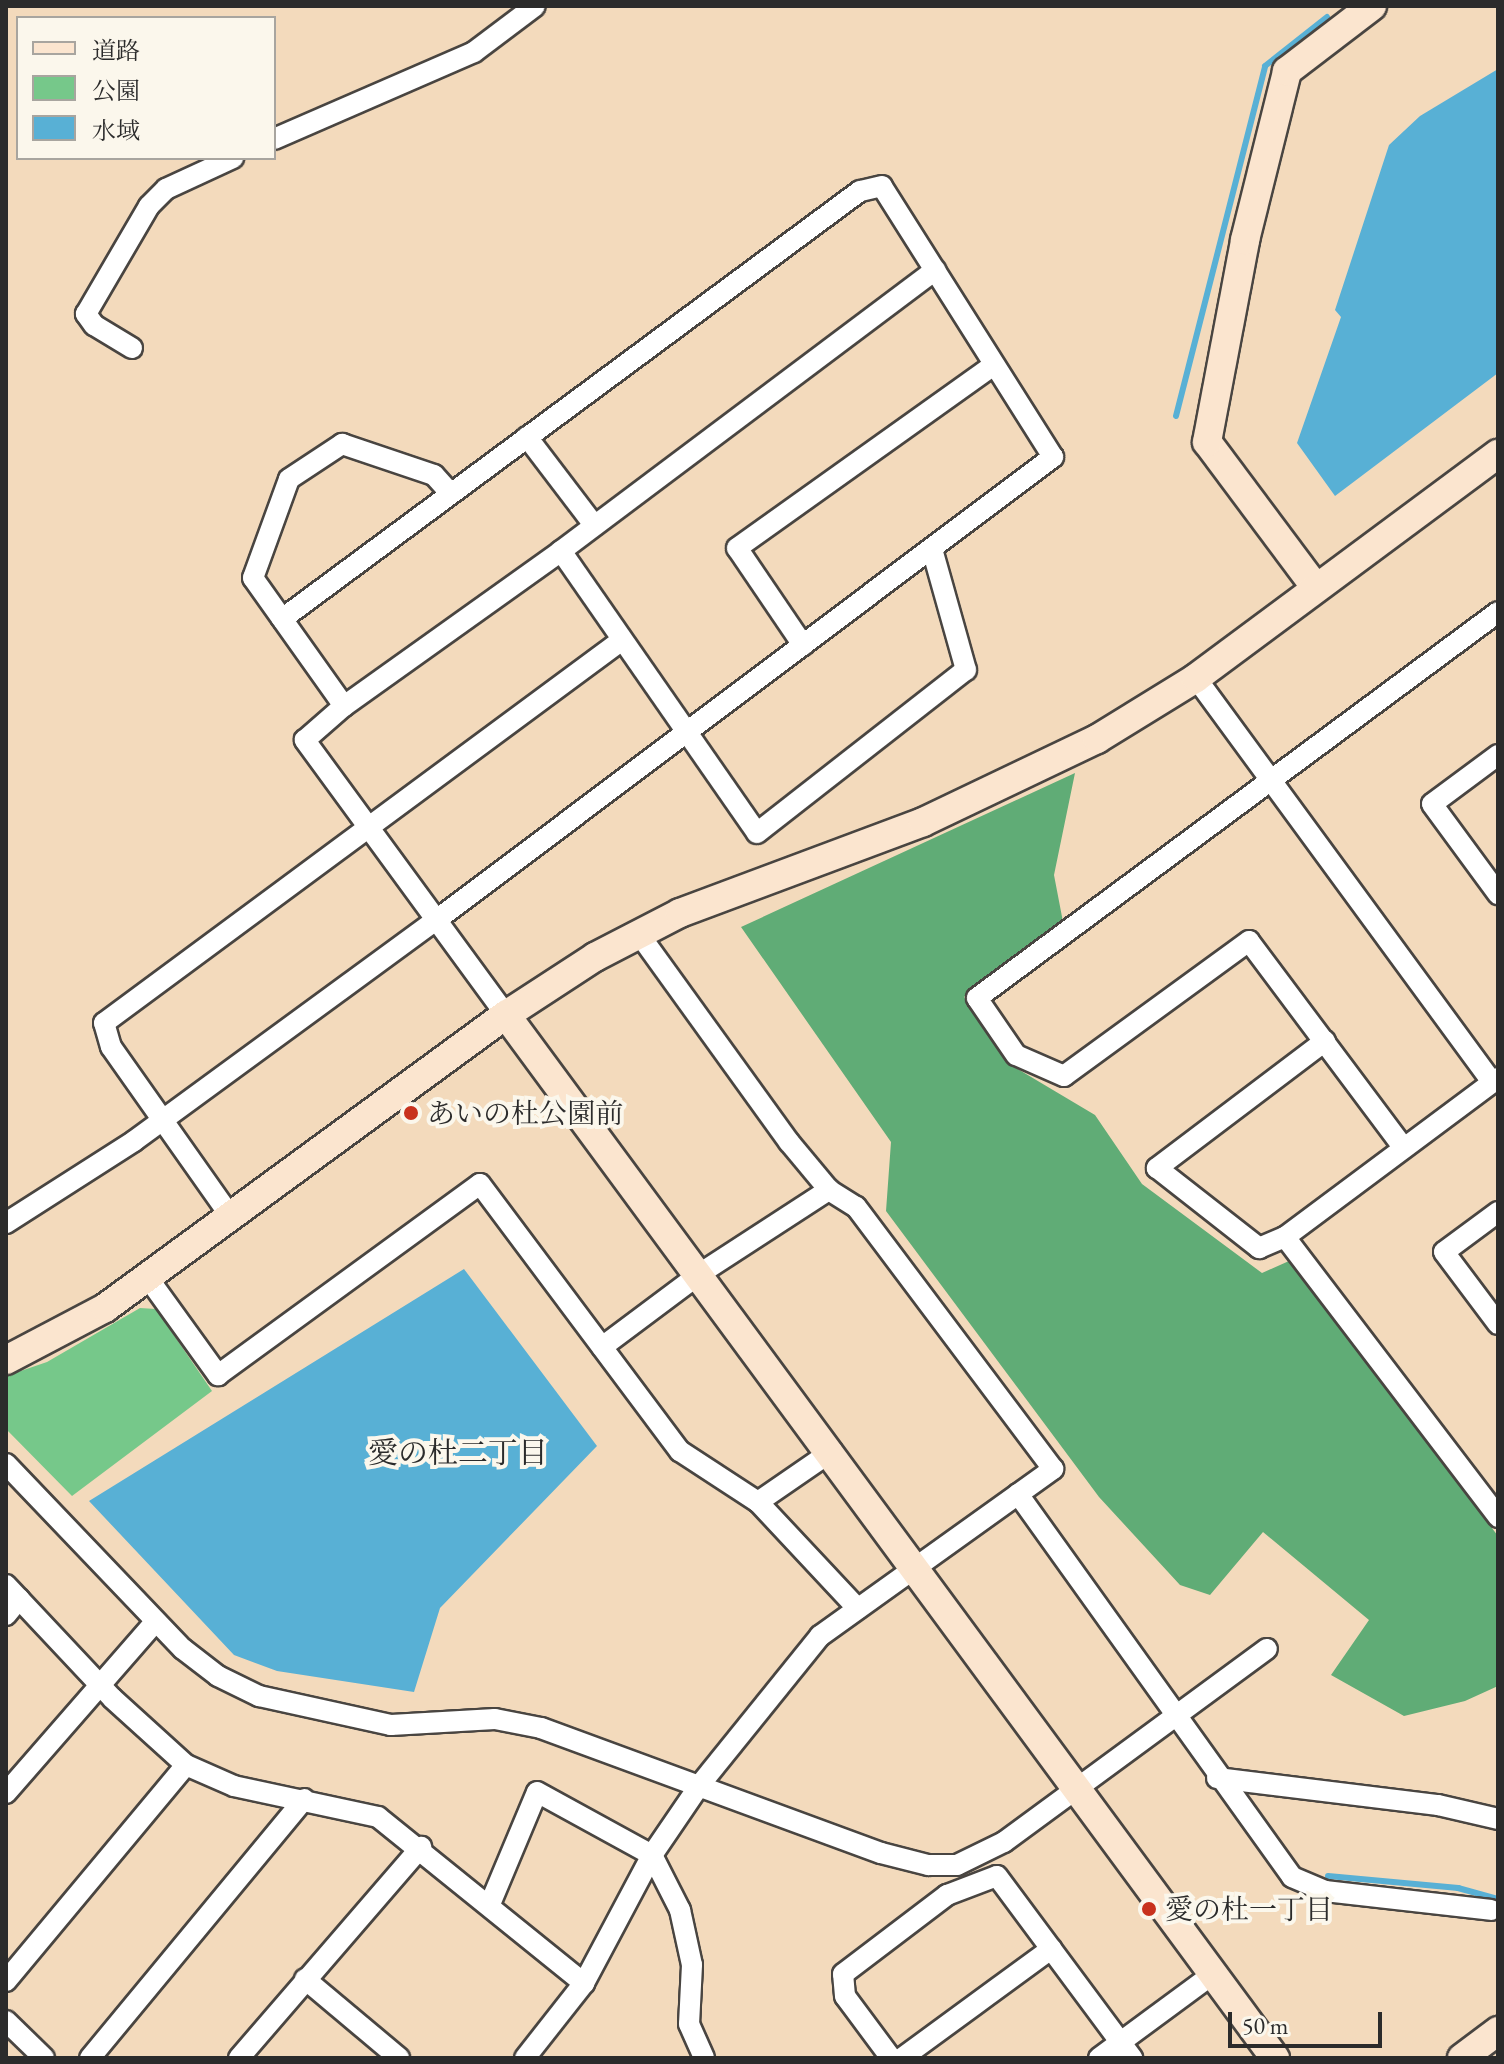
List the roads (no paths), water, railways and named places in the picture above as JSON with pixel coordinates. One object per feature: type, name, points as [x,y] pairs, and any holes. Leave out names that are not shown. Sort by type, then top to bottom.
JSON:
[{"type":"street","points":[[276,138],[474,52],[535,6]]},
{"type":"street","points":[[1316,588],[1207,442],[1245,240],[1287,71],[1358,9]]},
{"type":"street","points":[[132,348],[94,325],[86,314],[149,206],[166,189],[229,160]]},
{"type":"street","points":[[6,1223],[162,1119],[439,918],[1053,457],[882,186],[860,191],[282,619]]},
{"type":"street","points":[[935,270],[561,551],[344,706],[305,740],[439,918],[506,1015],[701,1273],[1275,2058]]},
{"type":"street","points":[[803,645],[737,548],[994,365]]},
{"type":"street","points":[[527,437],[594,525]]},
{"type":"street","points":[[344,706],[253,578],[289,479],[342,444],[434,475],[450,493]]},
{"type":"street","points":[[6,1360],[36,1347],[148,1278],[506,1015],[639,934],[680,913],[923,822],[1097,739],[1196,678],[1498,454]]},
{"type":"street","points":[[561,551],[757,833],[966,670],[932,549]]},
{"type":"street","points":[[1403,1147],[1249,941],[1064,1076],[1016,1055],[977,998],[1498,612]]},
{"type":"street","points":[[231,1217],[111,1047],[104,1023],[622,640]]},
{"type":"street","points":[[1196,678],[1269,782],[1495,1080],[1285,1237],[1259,1248],[1157,1168],[1325,1041]]},
{"type":"street","points":[[1498,755],[1432,804],[1498,894]]},
{"type":"street","points":[[525,2058],[584,1983],[652,1855],[699,1786],[820,1636],[918,1569],[1053,1469],[856,1207],[829,1190],[639,934]]},
{"type":"street","points":[[148,1278],[218,1375],[480,1184],[680,1451],[758,1502],[858,1609]]},
{"type":"street","points":[[602,1347],[701,1273],[829,1190]]},
{"type":"street","points":[[1498,1212],[1444,1252],[1498,1324]]},
{"type":"street","points":[[1285,1237],[1498,1517]]},
{"type":"street","points":[[758,1502],[832,1451]]},
{"type":"street","points":[[6,1464],[155,1622],[218,1676],[294,1707],[391,1725],[495,1719],[541,1728],[881,1853],[928,1865],[957,1865],[1004,1842],[1074,1787],[1267,1649]]},
{"type":"street","points":[[1018,1494],[1217,1778],[1292,1877],[1325,1891],[1491,1910]]},
{"type":"street","points":[[10,1600],[186,1765],[234,1786],[378,1817],[421,1847],[584,1983]]},
{"type":"street","points":[[6,1793],[99,1682],[155,1622]]},
{"type":"street","points":[[6,1981],[186,1765]]},
{"type":"street","points":[[1217,1778],[1438,1805],[1498,1819]]},
{"type":"street","points":[[490,1904],[537,1792],[652,1855],[680,1910],[692,1965],[689,2024],[704,2058]]},
{"type":"street","points":[[90,2058],[304,1799]]},
{"type":"street","points":[[239,2058],[421,1847]]},
{"type":"street","points":[[891,2058],[845,1996],[843,1974],[947,1895],[997,1876],[1126,2050]]},
{"type":"street","points":[[902,2058],[1051,1949]]},
{"type":"street","points":[[1099,2058],[1126,2050],[1213,1974]]},
{"type":"street","points":[[305,1979],[399,2058]]},
{"type":"street","points":[[6,2021],[44,2058]]},
{"type":"street","points":[[1462,2058],[1498,2031]]},
{"type":"water","points":[[1498,69],[1498,373],[1335,496],[1297,443],[1341,317],[1335,310],[1389,145],[1420,116]]},
{"type":"water","points":[[464,1269],[597,1446],[440,1608],[414,1692],[277,1671],[234,1655],[89,1501]]},
{"type":"waterway","points":[[1176,416],[1265,66],[1327,17]]},
{"type":"waterway","points":[[1328,1876],[1458,1888],[1498,1899]]},
{"type":"place","name":"あいの杜公園前","points":[[411,1113]]},
{"type":"place","name":"愛の杜一丁目","points":[[1149,1909]]},
{"type":"district","name":"愛の杜二丁目","points":[[458,1453]]}]
